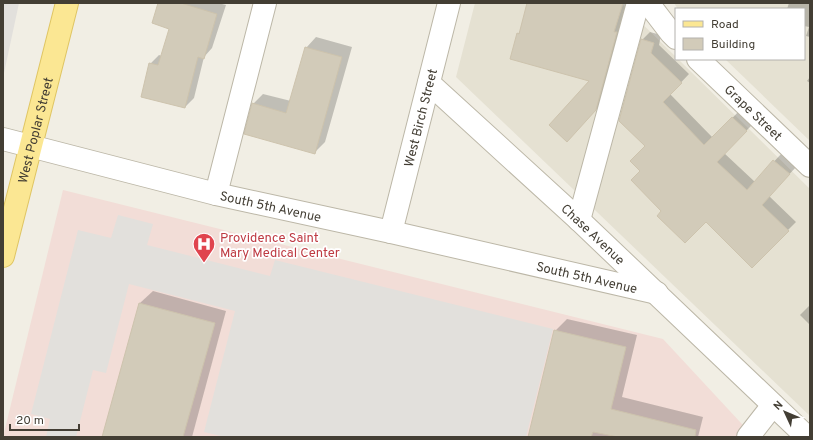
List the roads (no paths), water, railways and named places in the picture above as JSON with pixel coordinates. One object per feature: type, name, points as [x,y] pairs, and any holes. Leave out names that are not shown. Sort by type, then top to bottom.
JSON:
[{"type":"main road","name":"West Poplar Street","points":[[3,256],[67,3]]},
{"type":"street","points":[[216,194],[264,3]]},
{"type":"street","name":"West Birch Street","points":[[391,232],[449,3]]},
{"type":"street","points":[[579,220],[638,3]]},
{"type":"street","points":[[648,3],[675,37]]},
{"type":"street","name":"Grape Street","points":[[699,60],[810,166]]},
{"type":"street","name":"Chase Avenue","points":[[429,83],[579,220],[807,437]]},
{"type":"street","name":"South 5th Avenue","points":[[3,139],[216,194],[391,232],[657,294]]},
{"type":"street","points":[[748,437],[773,405]]},
{"type":"place","name":"Providence Saint Mary Medical Center","points":[[204,264]]}]
